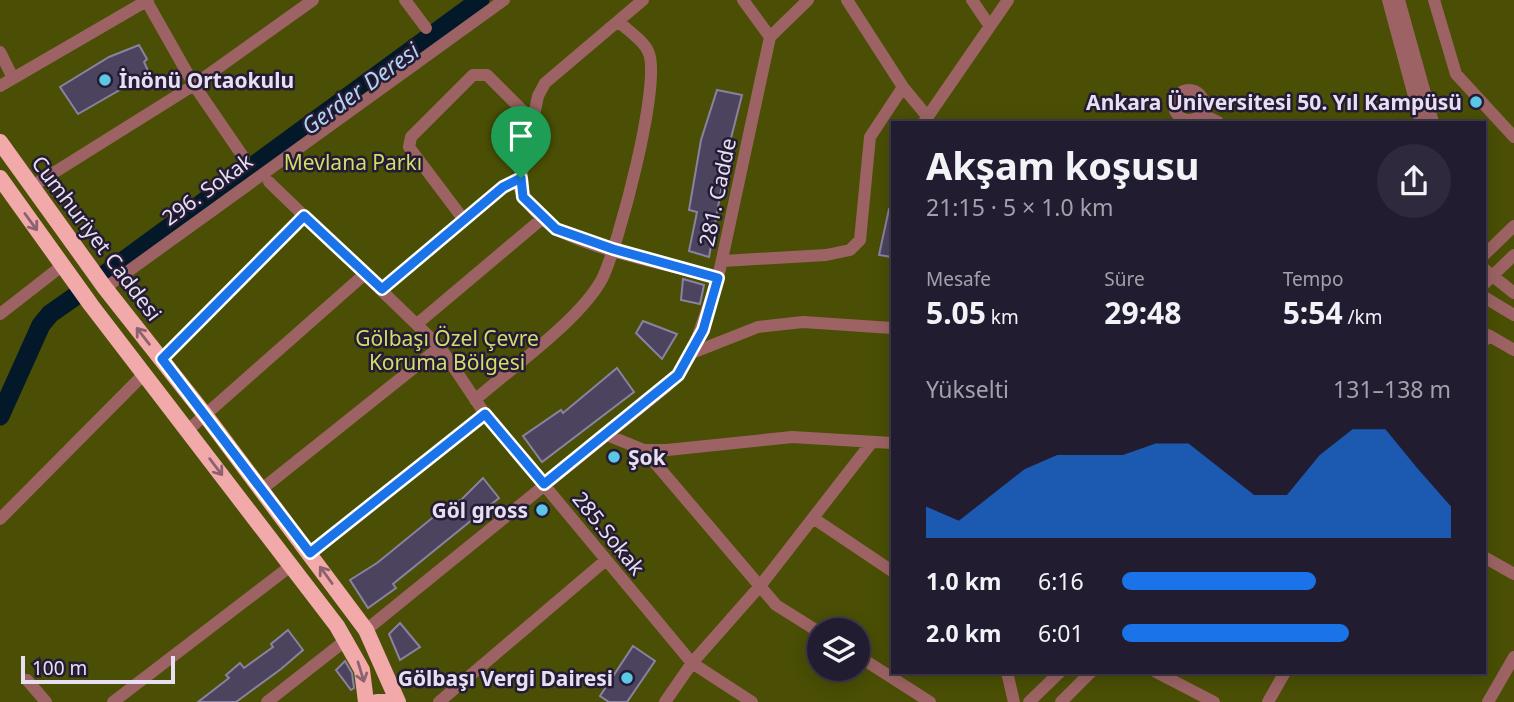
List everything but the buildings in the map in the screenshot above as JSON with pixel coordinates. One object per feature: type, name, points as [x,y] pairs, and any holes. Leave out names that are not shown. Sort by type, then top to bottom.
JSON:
[{"type":"main road","name":"Cumhuriyet Caddesi","points":[[0,142],[105,288],[262,489],[366,630],[398,702]]},
{"type":"main road","name":"Cumhuriyet Caddesi","points":[[0,178],[144,374],[292,565],[346,640],[362,670],[366,702]]},
{"type":"main road","points":[[377,702],[392,702]]},
{"type":"street","points":[[0,86],[147,0],[194,85],[244,158]]},
{"type":"street","points":[[32,187],[194,85],[313,0]]},
{"type":"street","points":[[405,0],[426,29]]},
{"type":"street","name":"296. Sokak","points":[[105,288],[504,0]]},
{"type":"street","points":[[643,0],[545,83],[538,96],[521,178],[523,197],[556,229],[613,249],[718,278]]},
{"type":"street","points":[[743,0],[770,37],[808,0]]},
{"type":"street","points":[[847,0],[925,119],[1008,0]]},
{"type":"street","points":[[972,0],[989,25]]},
{"type":"street","points":[[1388,0],[1421,121]]},
{"type":"street","points":[[1399,0],[1433,121]]},
{"type":"street","points":[[1434,0],[1456,74],[1514,136]]},
{"type":"street","points":[[475,400],[578,310],[602,279],[613,249],[652,89],[649,52],[618,21]]},
{"type":"street","name":"281. Cadde","points":[[366,630],[673,381],[692,353],[723,261],[770,37]]},
{"type":"street","points":[[0,52],[13,79]]},
{"type":"street","points":[[464,220],[409,147],[411,137],[473,75],[478,74],[487,75],[533,121]]},
{"type":"street","points":[[723,261],[826,255],[850,250],[860,240],[870,137],[903,87]]},
{"type":"street","points":[[1201,114],[1216,121]]},
{"type":"street","points":[[382,289],[503,187],[521,178]]},
{"type":"street","name":"285.Sokak","points":[[269,182],[440,347],[485,414],[692,663],[752,702]]},
{"type":"street","points":[[162,359],[304,216]]},
{"type":"street","points":[[417,324],[544,217]]},
{"type":"street","points":[[1486,253],[1514,226]]},
{"type":"street","points":[[1514,255],[1486,276],[1514,293]]},
{"type":"street","points":[[0,314],[63,265]]},
{"type":"street","points":[[188,430],[366,273]]},
{"type":"street","points":[[1486,298],[1514,315]]},
{"type":"street","points":[[692,353],[758,327],[803,322],[891,328]]},
{"type":"street","points":[[1486,338],[1488,335],[1514,351]]},
{"type":"street","points":[[262,489],[440,347]]},
{"type":"street","points":[[0,519],[144,374]]},
{"type":"street","points":[[310,553],[485,414]]},
{"type":"street","points":[[607,435],[644,450],[792,437],[891,443]]},
{"type":"street","points":[[665,702],[692,663],[760,586],[872,442]]},
{"type":"street","points":[[644,450],[776,605],[807,624]]},
{"type":"street","points":[[813,518],[891,570]]},
{"type":"street","points":[[1486,558],[1514,574]]},
{"type":"street","points":[[439,702],[606,561]]},
{"type":"street","points":[[113,702],[292,565]]},
{"type":"street","points":[[267,702],[346,640]]},
{"type":"street","points":[[1488,702],[1514,657]]},
{"type":"street","points":[[870,664],[930,702]]},
{"type":"street","points":[[1007,674],[1014,702]]},
{"type":"street","points":[[1030,702],[1057,674]]},
{"type":"street","points":[[1061,702],[1089,674]]},
{"type":"street","points":[[1160,674],[1213,702]]},
{"type":"street","points":[[1268,702],[1284,674]]},
{"type":"street","points":[[27,680],[46,702]]},
{"type":"green space","name":"Gölbaşı Özel Çevre Koruma Bölgesi","points":[[0,0],[1514,0],[1514,702],[0,702]]},
{"type":"waterway","name":"Gerder Deresi","points":[[104,275],[480,0]]},
{"type":"waterway","name":"Gerder Deresi","points":[[0,416],[41,325],[50,314],[77,295]]},
{"type":"place","name":"İnönü Ortaokulu","points":[[105,80]]},
{"type":"place","name":"Ankara Üniversitesi 50. Yıl Kampüsü","points":[[1476,102]]},
{"type":"place","name":"Şok","points":[[614,457]]},
{"type":"place","name":"Göl gross","points":[[542,510]]},
{"type":"place","name":"Gölbaşı Vergi Dairesi","points":[[627,678]]},
{"type":"route","points":[[521,178],[519,187],[523,197],[556,229],[613,249],[718,278],[703,330],[685,366],[667,386],[544,484],[485,414],[310,553],[162,359],[304,216],[382,289],[503,187],[521,178]]},
{"type":"park label","name":"Mevlana Parkı","points":[[353,162]]}]
